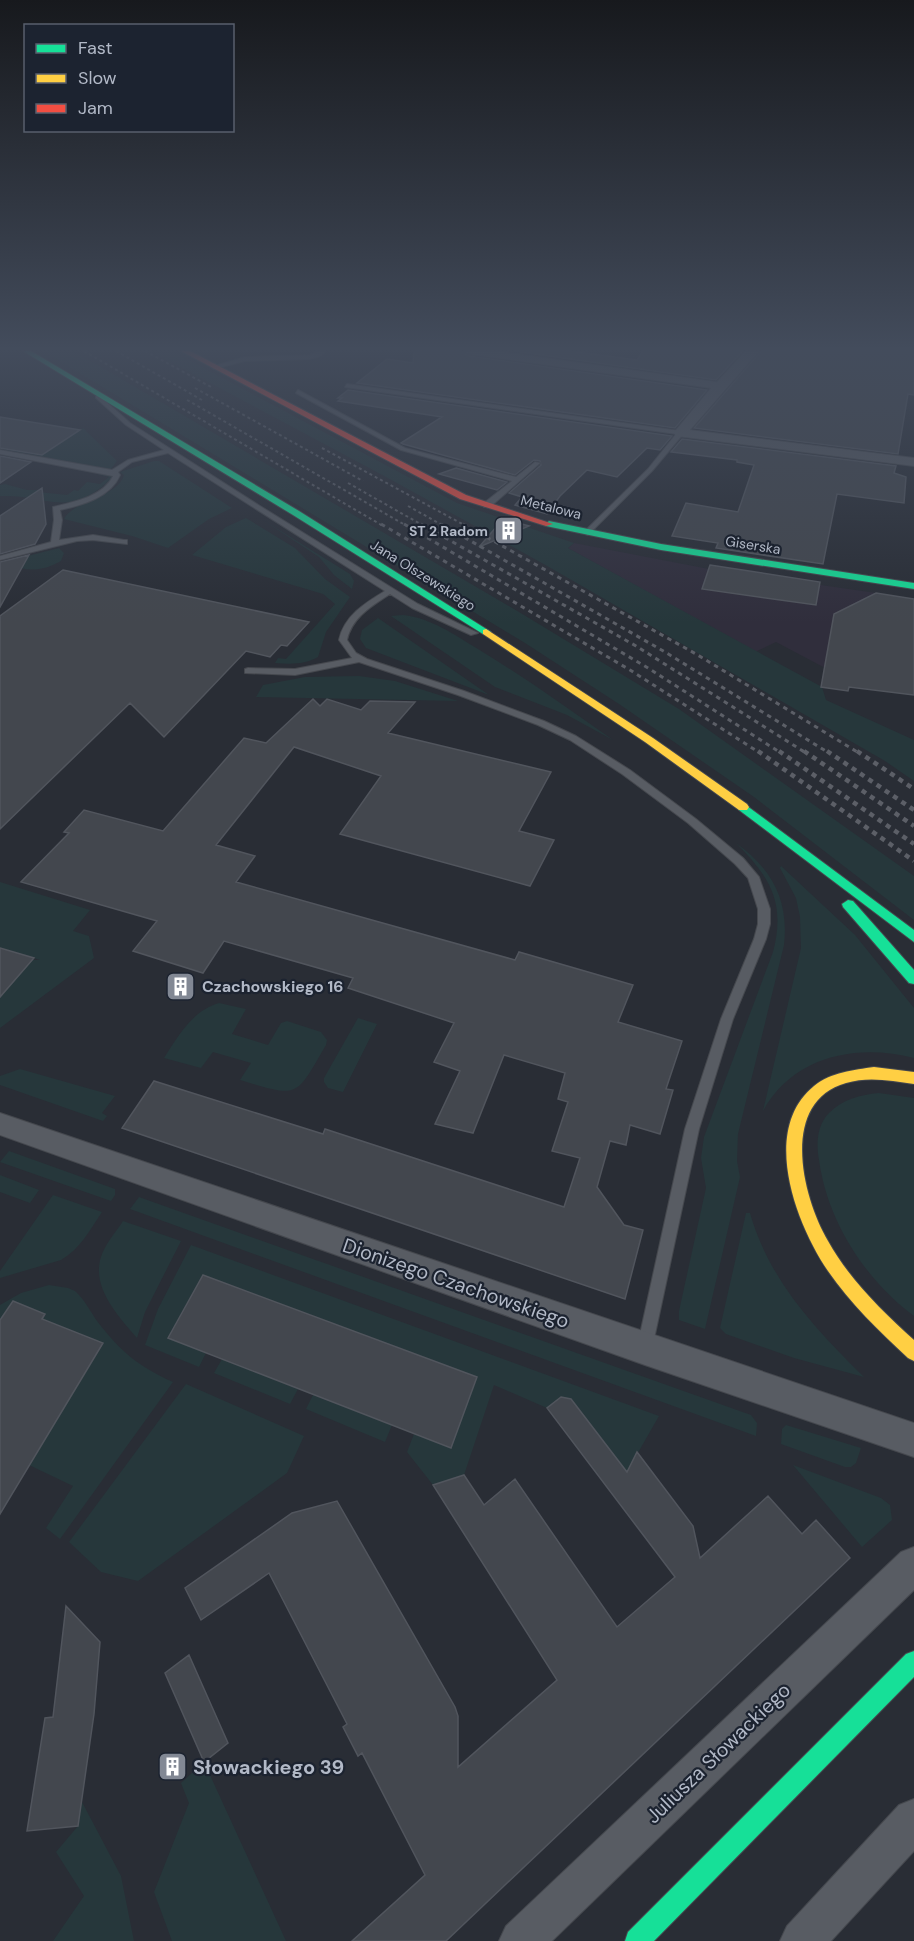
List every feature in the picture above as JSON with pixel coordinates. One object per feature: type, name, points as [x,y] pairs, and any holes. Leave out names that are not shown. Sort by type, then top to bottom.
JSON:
[{"type":"main road","name":"Jana Olszewskiego","points":[[177,442],[516,652],[735,801],[914,937]]},
{"type":"main road","name":"Metalowa","points":[[358,442],[463,496],[554,527],[588,533]]},
{"type":"main road","name":"Giserska","points":[[588,533],[692,552],[914,586]]},
{"type":"main road","name":"Jana Olszewskiego","points":[[792,844],[914,979]]},
{"type":"main road","points":[[914,1078],[893,1073],[873,1073],[850,1074],[834,1079],[816,1091],[802,1105],[795,1125],[793,1154],[798,1186],[808,1219],[831,1261],[887,1329],[914,1352]]},
{"type":"main road","points":[[637,1941],[914,1662]]},
{"type":"street","points":[[750,442],[914,462]]},
{"type":"street","name":"Dionizego Czachowskiego","points":[[0,1124],[645,1349],[914,1440]]},
{"type":"street","name":"Juliusza Słowackiego","points":[[521,1941],[914,1565]]},
{"type":"street","points":[[802,1941],[914,1820]]},
{"type":"lane","points":[[154,442],[415,606],[516,652]]},
{"type":"lane","points":[[389,442],[403,449],[518,480]]},
{"type":"lane","points":[[588,533],[650,470],[674,442]]},
{"type":"lane","points":[[113,472],[130,461],[168,451]]},
{"type":"lane","points":[[0,452],[113,472],[117,475],[115,482],[90,499],[56,509],[58,520],[54,544]]},
{"type":"lane","points":[[487,505],[537,463]]},
{"type":"lane","points":[[0,558],[92,537],[124,542]]},
{"type":"lane","points":[[390,591],[368,605],[346,628],[343,640],[346,648],[359,659],[521,715],[582,743],[692,821],[739,861],[753,877],[764,909],[760,939],[727,1018],[692,1129],[645,1349]]},
{"type":"lane","points":[[248,671],[295,672],[359,659]]},
{"type":"shaded area","points":[[63,442],[97,442],[117,461],[111,469],[0,449],[0,443],[47,452]]},
{"type":"shaded area","points":[[193,442],[228,442],[519,612],[679,709],[914,876],[914,920],[754,797],[619,704],[525,643]]},
{"type":"shaded area","points":[[320,442],[342,442],[457,503],[574,543],[568,548],[822,687],[826,700],[914,740],[914,781],[885,761],[549,567]]},
{"type":"shaded area","points":[[159,461],[232,508],[209,519],[168,548],[132,536],[64,519],[77,507],[113,488],[124,475],[120,472]]},
{"type":"shaded area","points":[[100,472],[111,475],[112,478],[82,499],[70,502],[0,496],[0,485],[5,484],[27,490],[39,490],[38,492],[67,495],[74,490],[78,491],[87,482],[100,484],[109,477],[97,474]]},
{"type":"shaded area","points":[[246,518],[295,548],[325,579],[350,597],[326,632],[318,657],[313,660],[292,664],[275,663],[278,658],[286,659],[335,604],[323,594],[192,555],[226,527]]},
{"type":"shaded area","points":[[263,520],[350,574],[354,581],[352,589],[334,575],[319,557]]},
{"type":"shaded area","points":[[574,543],[709,569],[890,595],[885,649],[827,669],[776,642],[755,652],[568,548]]},
{"type":"shaded area","points":[[59,548],[64,553],[61,561],[48,567],[23,569],[10,565],[16,559]]},
{"type":"shaded area","points":[[403,615],[433,623],[461,638],[613,740],[567,715],[495,687],[391,616]]},
{"type":"shaded area","points":[[378,618],[489,695],[366,648],[360,639],[362,630]]},
{"type":"shaded area","points":[[359,676],[395,681],[458,701],[256,697],[263,685],[305,677]]},
{"type":"shaded area","points":[[736,843],[759,864],[775,887],[784,914],[784,945],[738,1134],[737,1161],[740,1177],[705,1329],[679,1320],[679,1311],[706,1188],[701,1158],[704,1137],[773,952],[777,935],[776,905],[772,892],[758,867]]},
{"type":"shaded area","points":[[781,866],[855,935],[914,1008],[914,1058],[871,1052],[828,1058],[791,1077],[776,1092],[763,1111],[801,948],[800,917],[796,898]]},
{"type":"shaded area","points":[[0,882],[90,910],[73,931],[89,936],[94,958],[0,1028],[0,997],[32,960],[40,960],[8,950],[0,955]]},
{"type":"shaded area","points":[[219,1003],[246,1009],[232,1034],[268,1045],[281,1023],[287,1021],[321,1032],[327,1040],[326,1045],[301,1084],[285,1091],[240,1080],[251,1063],[213,1052],[201,1068],[164,1058],[194,1018]]},
{"type":"shaded area","points":[[358,1018],[377,1024],[343,1092],[328,1088],[324,1078]]},
{"type":"shaded area","points":[[20,1069],[115,1096],[102,1113],[107,1116],[103,1121],[0,1085],[0,1076]]},
{"type":"shaded area","points":[[879,1093],[914,1098],[914,1316],[880,1285],[851,1247],[830,1205],[819,1160],[818,1135],[829,1113],[852,1098]]},
{"type":"shaded area","points":[[9,1151],[115,1189],[115,1195],[111,1201],[0,1162]]},
{"type":"shaded area","points":[[0,1175],[39,1190],[30,1203],[0,1192]]},
{"type":"shaded area","points":[[53,1195],[102,1212],[79,1245],[68,1256],[0,1278],[0,1271]]},
{"type":"shaded area","points":[[139,1197],[751,1415],[757,1423],[756,1436],[130,1209]]},
{"type":"shaded area","points":[[746,1213],[750,1213],[769,1260],[796,1302],[828,1341],[864,1377],[794,1358],[726,1334],[720,1328]]},
{"type":"shaded area","points":[[123,1221],[181,1241],[145,1312],[137,1338],[108,1301],[100,1280],[101,1257]]},
{"type":"shaded area","points":[[191,1245],[659,1416],[627,1472],[571,1399],[561,1397],[547,1408],[494,1385],[464,1475],[433,1485],[407,1452],[414,1434],[451,1448],[476,1377],[203,1275],[168,1338],[206,1353],[199,1367],[145,1345],[158,1309]]},
{"type":"shaded area","points":[[49,1285],[75,1291],[105,1332],[122,1350],[140,1364],[173,1382],[60,1539],[46,1528],[73,1486],[29,1465],[103,1344],[42,1319],[45,1314],[13,1301],[0,1320],[0,1305],[21,1293]]},
{"type":"shaded area","points":[[222,1359],[298,1389],[290,1404],[214,1373]]},
{"type":"shaded area","points":[[186,1384],[304,1436],[287,1473],[138,1581],[101,1572],[69,1542]]},
{"type":"shaded area","points":[[313,1395],[392,1425],[385,1442],[306,1409]]},
{"type":"shaded area","points":[[786,1425],[861,1448],[856,1463],[851,1467],[845,1467],[781,1444],[782,1429]]},
{"type":"shaded area","points":[[793,1465],[881,1498],[890,1505],[892,1520],[862,1547]]},
{"type":"shaded area","points":[[204,1762],[286,1941],[172,1941],[154,1892],[189,1803],[181,1783]]},
{"type":"shaded area","points":[[82,1802],[121,1876],[134,1941],[53,1941],[84,1896],[56,1852],[78,1826]]},
{"type":"building","points":[[0,442],[62,442],[42,455],[0,448]]},
{"type":"building","points":[[667,442],[660,450],[647,448],[617,477],[587,470],[560,496],[547,514],[515,505],[522,497],[509,493],[541,465],[540,461],[534,460],[515,475],[401,443]]},
{"type":"building","points":[[680,442],[702,442],[896,466],[894,473],[906,477],[904,503],[837,494],[823,564],[716,548],[718,543],[672,536],[686,503],[738,512],[754,465],[737,462],[737,460],[671,452]]},
{"type":"building","points":[[801,442],[900,442],[898,454]]},
{"type":"building","points":[[0,456],[31,462],[0,483]]},
{"type":"building","points":[[456,468],[507,482],[497,490],[439,474]]},
{"type":"building","points":[[42,488],[46,524],[35,544],[0,554],[0,516]]},
{"type":"building","points":[[503,519],[529,526],[479,547]]},
{"type":"building","points":[[29,555],[0,607],[0,562]]},
{"type":"building","points":[[710,565],[820,582],[816,605],[702,589]]},
{"type":"building","points":[[63,570],[309,622],[287,646],[281,645],[270,657],[246,651],[164,737],[130,703],[0,829],[0,616]]},
{"type":"building","points":[[876,593],[914,599],[914,695],[849,687],[848,691],[821,687],[834,614]]},
{"type":"building","points":[[313,699],[320,706],[327,699],[361,710],[370,701],[415,702],[388,733],[551,772],[519,831],[554,840],[530,886],[340,834],[381,776],[294,747],[216,845],[255,856],[236,882],[515,960],[519,952],[633,985],[618,1022],[682,1041],[666,1089],[673,1090],[660,1134],[630,1125],[626,1145],[610,1141],[597,1187],[624,1225],[643,1230],[625,1299],[122,1128],[154,1081],[323,1134],[325,1129],[564,1207],[580,1158],[552,1151],[568,1102],[558,1099],[565,1073],[504,1055],[473,1133],[435,1124],[460,1071],[434,1062],[454,1023],[348,988],[353,978],[224,941],[203,973],[133,951],[157,921],[21,882],[69,833],[64,832],[84,810],[163,831],[244,738],[266,743]]},
{"type":"building","points":[[0,948],[34,958],[0,997]]},
{"type":"building","points":[[203,1275],[477,1377],[451,1448],[168,1338]]},
{"type":"building","points":[[13,1301],[45,1314],[42,1319],[103,1343],[0,1514],[0,1320]]},
{"type":"building","points":[[561,1397],[571,1399],[627,1472],[637,1452],[693,1526],[700,1558],[768,1496],[802,1534],[816,1520],[850,1558],[446,1941],[352,1941],[425,1875],[362,1753],[358,1756],[343,1727],[347,1724],[269,1573],[201,1620],[185,1588],[292,1513],[337,1501],[455,1707],[458,1716],[458,1767],[557,1680],[433,1485],[464,1475],[484,1505],[515,1479],[617,1627],[675,1577],[547,1408]]},
{"type":"building","points":[[66,1606],[100,1642],[94,1714],[78,1826],[27,1831],[45,1718],[53,1717]]},
{"type":"building","points":[[189,1655],[228,1743],[204,1762],[165,1673]]},
{"type":"railway","points":[[239,442],[383,526]]},
{"type":"railway","points":[[260,442],[407,526]]},
{"type":"railway","points":[[292,442],[363,481]]},
{"type":"railway","points":[[322,448],[466,526]]},
{"type":"railway","points":[[348,483],[424,526]]},
{"type":"railway","points":[[408,506],[444,526]]},
{"type":"railway","points":[[381,524],[630,670],[760,753]]},
{"type":"railway","points":[[404,524],[648,668],[781,753]]},
{"type":"railway","points":[[421,524],[636,646],[806,753]]},
{"type":"railway","points":[[441,524],[665,652],[829,753]]},
{"type":"railway","points":[[463,524],[696,654],[859,753]]},
{"type":"railway","points":[[758,751],[914,861]]},
{"type":"railway","points":[[779,751],[914,844]]},
{"type":"railway","points":[[804,751],[914,826]]},
{"type":"railway","points":[[827,751],[914,810]]},
{"type":"railway","points":[[857,751],[914,789]]},
{"type":"traffic: fast","points":[[177,442],[486,632]]},
{"type":"traffic: fast","points":[[549,524],[661,547],[914,586]]},
{"type":"traffic: fast","points":[[743,807],[914,937]]},
{"type":"traffic: fast","points":[[848,904],[914,979]]},
{"type":"traffic: fast","points":[[637,1941],[914,1662]]},
{"type":"traffic: slow","points":[[486,632],[649,740],[743,807]]},
{"type":"traffic: slow","points":[[914,1078],[874,1073],[843,1077],[819,1090],[804,1109],[795,1134],[794,1163],[800,1196],[822,1248],[871,1311],[914,1352]]},
{"type":"traffic: jam","points":[[357,442],[463,497],[549,524]]},
{"type":"place","name":"ST 2 Radom","points":[[509,531]]},
{"type":"place","name":"Czachowskiego 16","points":[[181,986]]},
{"type":"place","name":"Słowackiego 39","points":[[172,1767]]}]
